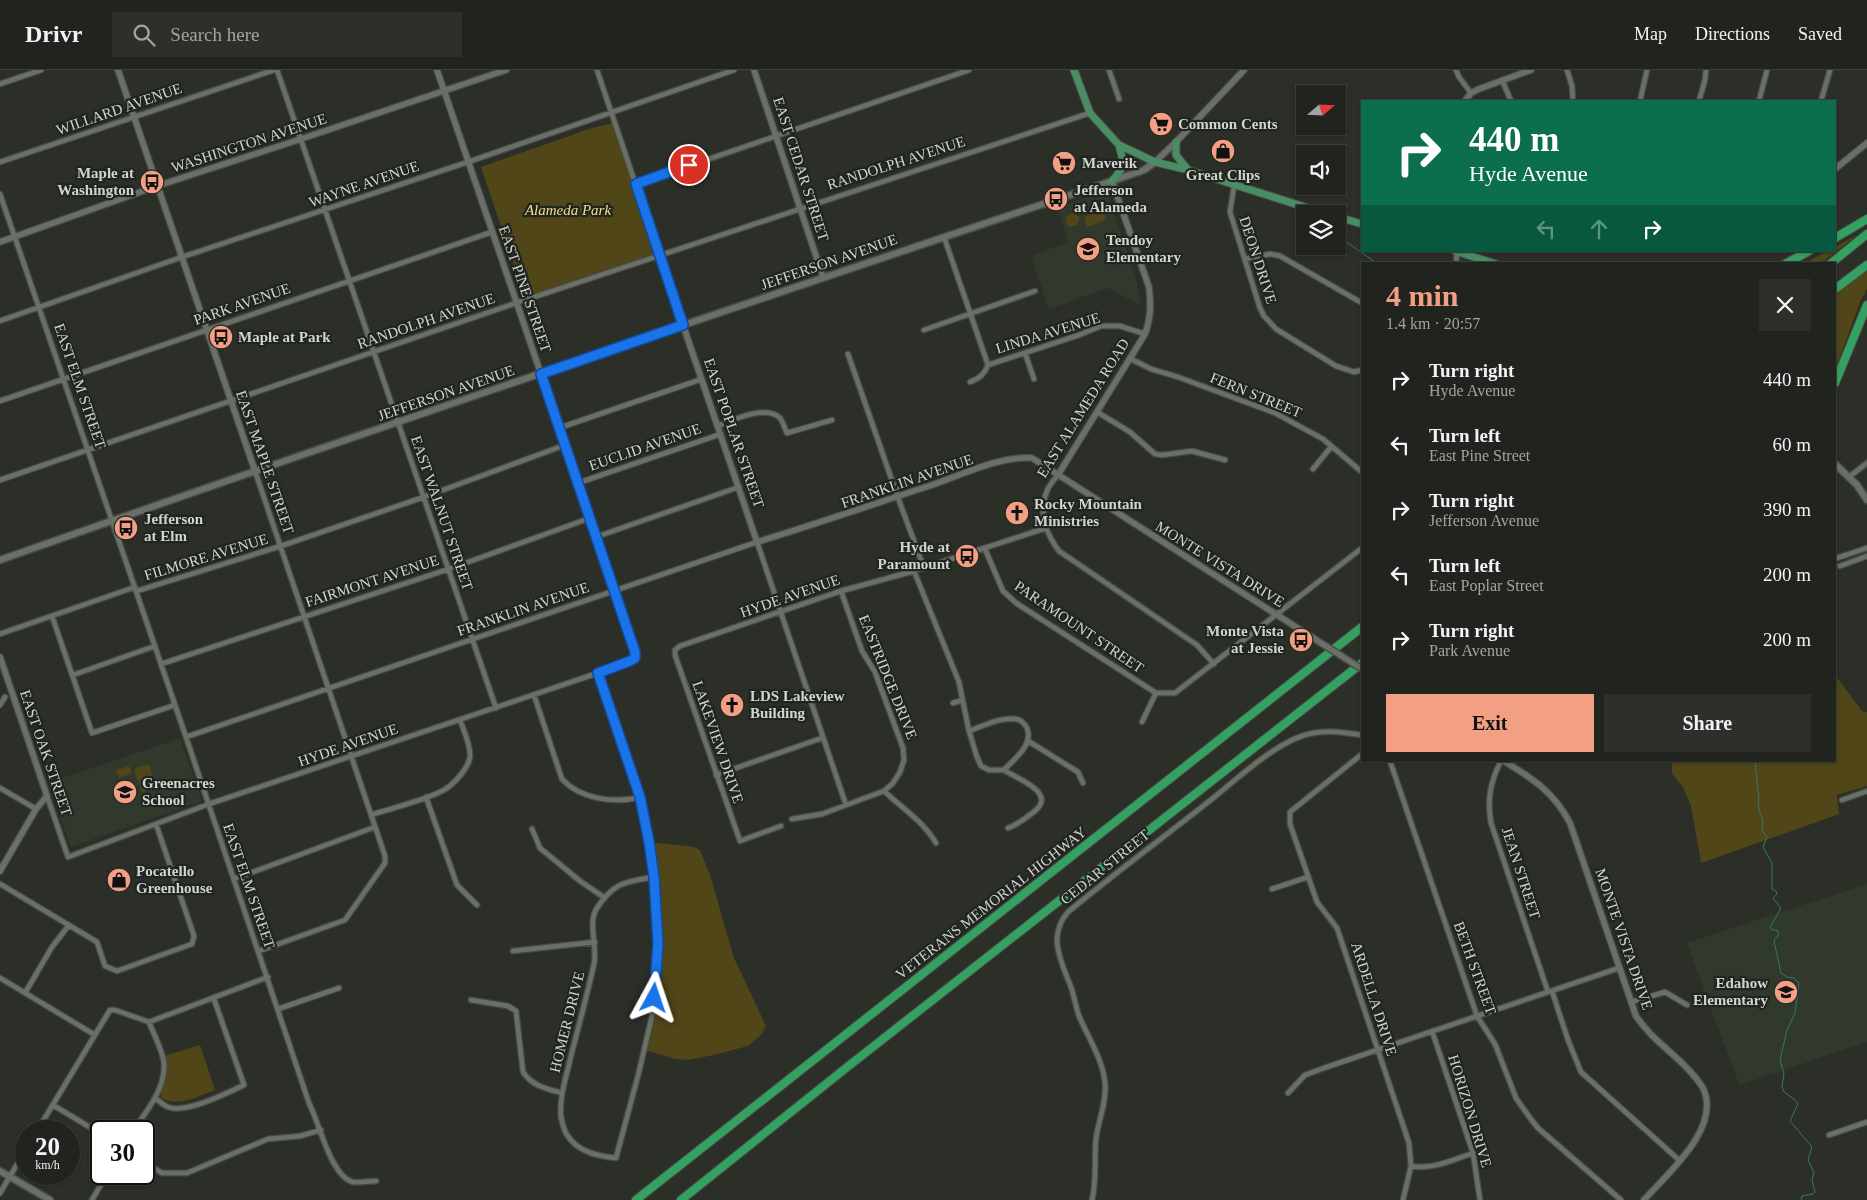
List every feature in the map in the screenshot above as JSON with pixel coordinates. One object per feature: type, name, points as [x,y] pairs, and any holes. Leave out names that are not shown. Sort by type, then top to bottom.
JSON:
[{"type":"highway","points":[[1836,237],[1867,219]]},
{"type":"highway","points":[[1832,262],[1867,234]]},
{"type":"highway","points":[[1789,262],[1807,252]]},
{"type":"highway","points":[[1836,289],[1867,264]]},
{"type":"highway","points":[[1836,381],[1867,306]]},
{"type":"highway","name":"VETERANS MEMORIAL HIGHWAY","points":[[636,1200],[1361,628]]},
{"type":"highway","points":[[681,1200],[1361,664]]},
{"type":"main road","points":[[1074,70],[1090,113],[1119,144],[1155,162],[1188,170],[1297,205]]},
{"type":"main road","points":[[1176,142],[1176,155],[1188,170]]},
{"type":"main road","points":[[1112,181],[1124,164],[1119,144]]},
{"type":"main road","name":"JEFFERSON AVENUE","points":[[0,560],[823,277],[1144,170],[1155,162]]},
{"type":"main road","points":[[1346,219],[1361,224]]},
{"type":"main road","points":[[1456,252],[1489,262]]},
{"type":"main road","points":[[1836,465],[1849,477],[1867,500]]},
{"type":"main road","points":[[0,1171],[50,1200]]},
{"type":"street","points":[[0,84],[41,70]]},
{"type":"street","name":"EAST MAPLE STREET","points":[[118,70],[256,471],[385,856],[385,863],[345,920],[259,951]]},
{"type":"street","name":"WILLARD AVENUE","points":[[0,162],[276,70]]},
{"type":"street","name":"EAST WALNUT STREET","points":[[276,70],[496,708]]},
{"type":"street","name":"EAST PINE STREET","points":[[437,70],[590,518],[635,652],[635,658]]},
{"type":"street","name":"WASHINGTON AVENUE","points":[[0,242],[157,186],[301,140],[506,70]]},
{"type":"street","name":"EAST POPLAR STREET","points":[[597,70],[846,805]]},
{"type":"street","name":"WAYNE AVENUE","points":[[0,321],[182,257],[612,114],[734,70]]},
{"type":"street","name":"EAST CEDAR STREET","points":[[754,70],[823,277]]},
{"type":"street","points":[[636,184],[969,70]]},
{"type":"street","points":[[1109,70],[1119,99]]},
{"type":"street","points":[[1155,162],[1244,70]]},
{"type":"street","points":[[1456,70],[1470,93]]},
{"type":"street","points":[[1466,100],[1470,93],[1531,70]]},
{"type":"street","points":[[1567,70],[1572,86],[1573,100]]},
{"type":"street","points":[[1640,100],[1647,70]]},
{"type":"street","points":[[1699,100],[1706,80],[1706,70]]},
{"type":"street","points":[[1759,100],[1767,70]]},
{"type":"street","points":[[1821,100],[1830,70]]},
{"type":"street","points":[[1502,80],[1511,100]]},
{"type":"street","name":"RANDOLPH AVENUE","points":[[0,480],[516,303],[1090,113]]},
{"type":"street","points":[[1836,167],[1867,143]]},
{"type":"street","name":"EAST ALAMEDA ROAD","points":[[1112,181],[1149,287],[1150,320],[1145,334],[1131,358],[1047,492],[1043,509],[1046,528],[1051,540],[1059,550],[1197,645],[1214,664]]},
{"type":"street","name":"DEON DRIVE","points":[[1234,186],[1230,212],[1264,316],[1276,329],[1336,366],[1354,372],[1361,370]]},
{"type":"street","name":"EAST ELM STREET","points":[[0,194],[176,705],[212,818],[310,1103],[330,1155],[341,1176],[353,1182],[376,1181]]},
{"type":"street","name":"PARK AVENUE","points":[[0,401],[492,232]]},
{"type":"street","points":[[944,237],[988,365],[985,372],[976,380],[970,382]]},
{"type":"street","points":[[1245,259],[1270,254],[1280,256],[1361,302]]},
{"type":"street","points":[[924,330],[1035,291]]},
{"type":"street","name":"LINDA AVENUE","points":[[988,365],[1025,354],[1101,326],[1120,326],[1145,334]]},
{"type":"street","points":[[848,354],[924,568],[1046,528]]},
{"type":"street","points":[[1025,354],[1034,379]]},
{"type":"street","name":"FERN STREET","points":[[1131,358],[1151,369],[1275,413],[1323,439],[1361,471]]},
{"type":"street","points":[[559,428],[702,379]]},
{"type":"street","points":[[718,426],[757,412],[771,413],[780,418],[788,433],[832,420]]},
{"type":"street","points":[[1097,412],[1130,432],[1155,454],[1162,455],[1192,451],[1225,460]]},
{"type":"street","name":"EUCLID AVENUE","points":[[578,483],[721,434]]},
{"type":"street","name":"FILMORE AVENUE","points":[[0,634],[136,589],[281,546],[424,497],[565,445]]},
{"type":"street","points":[[1314,469],[1331,447]]},
{"type":"street","name":"MONTE VISTA DRIVE","points":[[1010,460],[1032,458],[1361,668]]},
{"type":"street","name":"FRANKLIN AVENUE","points":[[186,737],[757,542],[831,520],[897,495],[1010,460]]},
{"type":"street","points":[[1849,477],[1867,463]]},
{"type":"street","points":[[596,537],[739,487]]},
{"type":"street","name":"FAIRMONT AVENUE","points":[[161,664],[449,569],[590,518]]},
{"type":"street","points":[[1837,558],[1865,548],[1867,556],[1840,566]]},
{"type":"street","name":"PARAMOUNT STREET","points":[[985,549],[1003,591],[1016,603],[1156,693]]},
{"type":"street","points":[[1142,722],[1156,693],[1175,693],[1361,549]]},
{"type":"street","name":"HYDE AVENUE","points":[[675,650],[680,646],[841,591],[924,568]]},
{"type":"street","points":[[914,571],[959,682],[969,731],[981,766],[989,770],[1004,770],[1041,794],[1043,800],[1040,806],[1019,824],[1008,828]]},
{"type":"street","name":"EASTRIDGE DRIVE","points":[[792,819],[822,814],[884,791],[893,783],[900,772],[904,760],[903,748],[875,672],[862,651],[841,591]]},
{"type":"street","points":[[52,616],[92,733],[176,705]]},
{"type":"street","points":[[73,675],[155,646]]},
{"type":"street","name":"LAKEVIEW DRIVE","points":[[675,650],[675,656],[740,842],[781,826]]},
{"type":"street","name":"EAST OAK STREET","points":[[0,658],[68,857]]},
{"type":"street","name":"HYDE AVENUE","points":[[68,857],[209,804],[534,695],[635,658]]},
{"type":"street","points":[[598,673],[640,797],[654,877]]},
{"type":"street","points":[[0,705],[2,696],[13,694]]},
{"type":"street","points":[[534,695],[562,779],[568,786],[580,793],[605,799],[630,800],[640,797]]},
{"type":"street","points":[[953,703],[962,700]]},
{"type":"street","points":[[969,731],[1003,720],[1016,719],[1025,723],[1028,741],[1004,770]]},
{"type":"street","points":[[371,815],[426,797],[450,785],[466,767],[470,759],[470,751],[460,720]]},
{"type":"street","name":"CEDAR STREET","points":[[1092,1200],[1096,1141],[1105,1095],[1105,1084],[1103,1072],[1078,1014],[1072,989],[1060,956],[1057,944],[1060,922],[1068,912],[1133,859],[1270,754],[1302,736],[1319,732],[1335,731],[1361,735]]},
{"type":"street","points":[[716,775],[822,738]]},
{"type":"street","points":[[1028,741],[1078,772],[1083,783]]},
{"type":"street","name":"ARDELLA DRIVE","points":[[1361,755],[1290,812],[1290,824],[1317,902],[1337,928],[1409,1143],[1411,1166],[1403,1200]]},
{"type":"street","name":"BETH STREET","points":[[1390,762],[1477,1016],[1495,1044],[1516,1098],[1538,1128],[1621,1200]]},
{"type":"street","name":"JEAN STREET","points":[[1501,762],[1493,775],[1489,792],[1488,807],[1491,823],[1574,1058],[1581,1072],[1679,1160]]},
{"type":"street","name":"MONTE VISTA DRIVE","points":[[1504,762],[1538,783],[1552,795],[1565,814],[1573,832],[1636,1016],[1654,1039],[1687,1069],[1699,1084],[1705,1096],[1706,1112],[1702,1129],[1679,1160],[1644,1200]]},
{"type":"street","points":[[0,788],[36,809]]},
{"type":"street","points":[[884,791],[908,813],[918,819],[930,832],[936,843]]},
{"type":"street","points":[[1842,800],[1867,791]]},
{"type":"street","points":[[0,870],[36,809],[47,796]]},
{"type":"street","points":[[426,797],[457,885],[477,905]]},
{"type":"street","points":[[0,884],[97,942],[105,966],[117,971],[192,944],[194,936],[156,824]]},
{"type":"street","points":[[234,879],[375,827]]},
{"type":"street","points":[[532,829],[540,848],[580,881],[605,898]]},
{"type":"street","name":"HOMER DRIVE","points":[[654,877],[658,944],[652,1016],[616,1158],[600,1156],[582,1150],[572,1142],[565,1133],[561,1117],[562,1094],[595,962],[593,923],[595,910],[618,884],[654,877]]},
{"type":"street","points":[[1272,889],[1308,877]]},
{"type":"street","points":[[25,993],[52,948],[69,926]]},
{"type":"street","points":[[513,951],[595,942]]},
{"type":"street","points":[[1288,1093],[1305,1075],[1619,968]]},
{"type":"street","points":[[44,1120],[110,1010],[149,1022],[268,977]]},
{"type":"street","points":[[0,978],[95,1035]]},
{"type":"street","points":[[278,1009],[339,988]]},
{"type":"street","points":[[1631,1002],[1665,992],[1687,1005]]},
{"type":"street","points":[[155,1098],[167,1107],[179,1108],[196,1104],[244,1085],[214,998]]},
{"type":"street","points":[[470,1000],[508,1006],[516,1011],[523,1072],[528,1080],[540,1087],[562,1094]]},
{"type":"street","points":[[140,1120],[155,1098],[163,1075],[164,1063],[149,1022]]},
{"type":"street","name":"HORIZON DRIVE","points":[[1432,1031],[1473,1154],[1480,1200]]},
{"type":"street","points":[[53,1105],[90,1127]]},
{"type":"street","points":[[1829,1135],[1867,1122]]},
{"type":"street","points":[[155,1169],[162,1173],[187,1173],[268,1139],[300,1136],[321,1130]]},
{"type":"street","points":[[1411,1166],[1436,1166],[1473,1154]]},
{"type":"street","points":[[0,1193],[15,1169]]},
{"type":"street","points":[[92,1200],[101,1185]]},
{"type":"shaded area","name":"Tendoy Elementary","points":[[1107,191],[1137,282],[1141,306],[1108,288],[1049,309],[1031,256],[1068,242],[1057,207]]},
{"type":"shaded area","name":"Greenacres School","points":[[180,738],[202,801],[71,847],[48,783]]},
{"type":"shaded area","name":"Edahow Elementary","points":[[1867,884],[1867,1042],[1739,1085],[1687,943]]},
{"type":"green space","name":"Alameda Park","points":[[613,123],[656,253],[525,297],[481,167],[589,129]]},
{"type":"green space","points":[[1103,210],[1106,220],[1087,227],[1084,217]]},
{"type":"green space","points":[[1073,212],[1080,218],[1077,225],[1069,227],[1065,218]]},
{"type":"green space","points":[[1857,235],[1836,251],[1836,246]]},
{"type":"green space","points":[[1825,252],[1835,252],[1823,262],[1808,262]]},
{"type":"green space","points":[[1867,270],[1867,289],[1860,302],[1836,367],[1836,294]]},
{"type":"green space","points":[[1836,676],[1862,711],[1867,712],[1867,786],[1837,795],[1839,814],[1701,863],[1691,806],[1683,787],[1672,774],[1672,762],[1836,762]]},
{"type":"green space","points":[[150,765],[154,788],[142,792],[134,770],[139,766]]},
{"type":"green space","points":[[129,766],[132,773],[119,778],[116,770]]},
{"type":"green space","points":[[649,842],[694,847],[700,850],[710,875],[734,958],[766,1026],[761,1035],[748,1046],[687,1060],[675,1059],[645,1050],[652,1016],[658,944]]},
{"type":"green space","points":[[200,1045],[215,1090],[182,1101],[168,1101],[161,1098],[161,1090],[165,1082],[166,1073],[164,1056]]},
{"type":"waterway","points":[[1346,242],[1375,262]]},
{"type":"waterway","points":[[1755,762],[1758,807],[1763,821],[1762,831],[1767,837],[1763,847],[1772,863],[1772,889],[1777,894],[1773,898],[1781,908],[1770,928],[1778,932],[1778,936],[1774,941],[1781,973],[1787,977],[1794,978],[1799,983],[1795,1013],[1787,1030],[1780,1060],[1784,1074],[1782,1086],[1784,1092],[1798,1104],[1790,1121],[1812,1147],[1808,1160],[1814,1173],[1812,1180],[1815,1192],[1802,1196],[1801,1200]]},
{"type":"place","name":"Common Cents","points":[[1161,124]]},
{"type":"place","name":"Great Clips","points":[[1223,151]]},
{"type":"place","name":"Maverik","points":[[1064,163]]},
{"type":"place","name":"Maple at Washington","points":[[152,182]]},
{"type":"place","name":"Jefferson at Alameda","points":[[1056,199]]},
{"type":"place","name":"Tendoy Elementary","points":[[1088,249]]},
{"type":"place","name":"Maple at Park","points":[[221,337]]},
{"type":"place","name":"Rocky Mountain Ministries","points":[[1017,513]]},
{"type":"place","name":"Jefferson at Elm","points":[[126,528]]},
{"type":"place","name":"Hyde at Paramount","points":[[967,556]]},
{"type":"place","name":"Monte Vista at Jessie","points":[[1301,640]]},
{"type":"place","name":"LDS Lakeview Building","points":[[732,705]]},
{"type":"place","name":"Greenacres School","points":[[125,792]]},
{"type":"place","name":"Pocatello Greenhouse","points":[[119,880]]},
{"type":"place","name":"Edahow Elementary","points":[[1786,992]]},
{"type":"route","points":[[654,998],[658,944],[654,877],[649,842],[640,797],[598,673],[630,661],[635,658],[635,652],[541,374],[683,325],[636,184],[689,165]]}]
